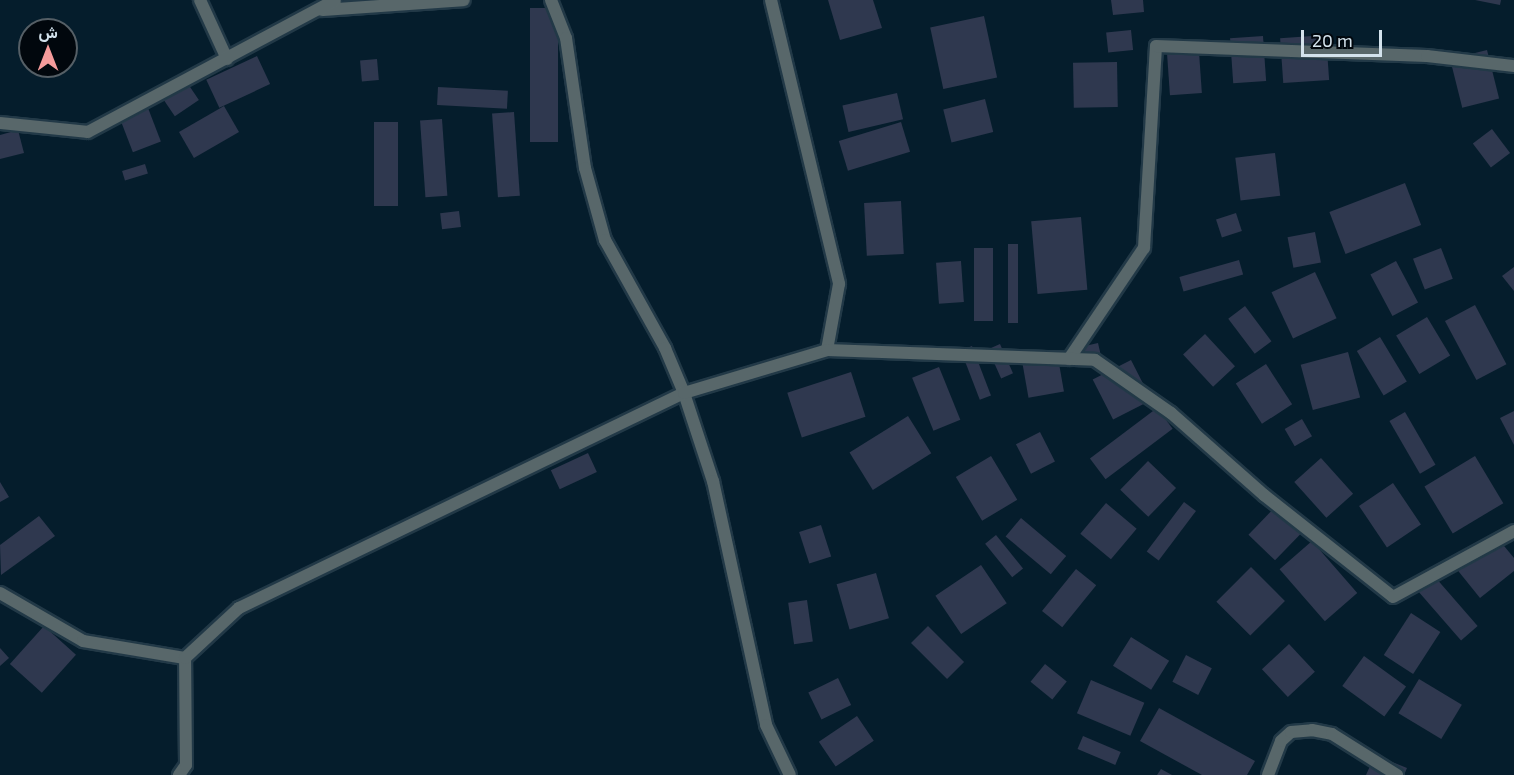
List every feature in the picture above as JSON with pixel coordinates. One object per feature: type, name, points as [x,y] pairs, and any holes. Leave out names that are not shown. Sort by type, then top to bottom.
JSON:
[{"type":"street","points":[[200,0],[227,59]]},
{"type":"street","points":[[0,123],[88,132],[321,10],[335,0]]},
{"type":"street","points":[[321,10],[464,0]]},
{"type":"street","points":[[551,0],[566,38],[585,168],[606,240],[665,348],[684,393],[713,480],[766,725],[790,775]]},
{"type":"street","points":[[771,0],[839,284],[827,350]]},
{"type":"street","points":[[1069,359],[1144,248],[1156,46],[1427,56],[1514,66]]},
{"type":"street","points":[[179,775],[186,765],[185,658],[239,608],[684,393],[827,350],[1095,360],[1171,413],[1385,594],[1400,596],[1514,531]]},
{"type":"street","points":[[0,593],[82,640],[185,658]]},
{"type":"street","points":[[1268,775],[1281,741],[1291,732],[1312,730],[1332,734],[1397,775]]},
{"type":"building","points":[[828,0],[873,0],[882,28],[840,40]]},
{"type":"building","points":[[1111,0],[1143,0],[1144,12],[1113,15]]},
{"type":"building","points":[[1475,0],[1501,0],[1500,5]]},
{"type":"building","points":[[530,8],[558,8],[558,142],[530,142]]},
{"type":"building","points":[[984,16],[997,78],[943,89],[930,27]]},
{"type":"building","points":[[1131,30],[1133,50],[1108,53],[1106,33]]},
{"type":"building","points":[[1326,35],[1329,80],[1283,83],[1280,38]]},
{"type":"building","points":[[1263,36],[1266,81],[1233,83],[1230,38]]},
{"type":"building","points":[[1487,50],[1499,99],[1462,108],[1450,59]]},
{"type":"building","points":[[1199,52],[1202,93],[1170,95],[1167,54]]},
{"type":"building","points":[[257,56],[270,84],[219,108],[206,80]]},
{"type":"building","points":[[377,59],[379,80],[362,81],[360,60]]},
{"type":"building","points":[[1117,62],[1118,107],[1074,108],[1073,63]]},
{"type":"building","points":[[186,81],[199,100],[175,116],[162,97]]},
{"type":"building","points":[[438,87],[508,91],[507,109],[437,105]]},
{"type":"building","points":[[897,93],[903,119],[849,132],[842,106]]},
{"type":"building","points":[[985,99],[993,132],[952,142],[943,109]]},
{"type":"building","points":[[224,106],[239,132],[194,158],[179,132]]},
{"type":"building","points":[[148,108],[161,142],[133,152],[120,119]]},
{"type":"building","points":[[514,112],[520,196],[498,197],[492,114]]},
{"type":"building","points":[[442,119],[447,196],[425,197],[420,121]]},
{"type":"building","points":[[374,122],[398,122],[398,206],[374,206]]},
{"type":"building","points":[[901,122],[910,152],[848,171],[839,141]]},
{"type":"building","points":[[1492,129],[1510,153],[1491,167],[1473,143]]},
{"type":"building","points":[[18,130],[24,153],[0,159],[0,135]]},
{"type":"building","points":[[1275,153],[1280,196],[1241,201],[1235,158]]},
{"type":"building","points":[[145,164],[148,174],[125,181],[122,171]]},
{"type":"building","points":[[1405,183],[1421,225],[1346,254],[1329,212]]},
{"type":"building","points":[[901,201],[904,254],[867,256],[864,203]]},
{"type":"building","points":[[459,211],[461,227],[442,229],[440,213]]},
{"type":"building","points":[[1236,213],[1242,231],[1222,238],[1216,219]]},
{"type":"building","points":[[1081,217],[1087,290],[1038,294],[1031,221]]},
{"type":"building","points":[[1315,232],[1321,262],[1293,268],[1288,237]]},
{"type":"building","points":[[1008,244],[1018,244],[1018,323],[1008,323]]},
{"type":"building","points":[[974,248],[993,248],[993,321],[974,321]]},
{"type":"building","points":[[1441,248],[1453,279],[1425,290],[1413,259]]},
{"type":"building","points":[[1239,260],[1243,274],[1184,292],[1179,277]]},
{"type":"building","points":[[961,261],[964,302],[939,304],[936,263]]},
{"type":"building","points":[[1396,261],[1418,302],[1392,316],[1370,275]]},
{"type":"building","points":[[1514,267],[1514,291],[1502,276]]},
{"type":"building","points":[[1315,272],[1337,318],[1293,339],[1271,292]]},
{"type":"building","points":[[1475,305],[1506,364],[1476,380],[1445,321]]},
{"type":"building","points":[[1245,306],[1271,341],[1255,354],[1228,319]]},
{"type":"building","points":[[1427,317],[1450,356],[1419,374],[1396,336]]},
{"type":"building","points":[[1205,334],[1235,366],[1213,387],[1183,354]]},
{"type":"building","points":[[1380,337],[1407,382],[1384,395],[1357,351]]},
{"type":"building","points":[[1098,343],[1102,360],[1076,366],[1072,349]]},
{"type":"building","points":[[1000,344],[1013,373],[1001,379],[988,349]]},
{"type":"building","points":[[972,346],[991,395],[980,400],[961,350]]},
{"type":"building","points":[[1057,352],[1064,391],[1028,398],[1022,358]]},
{"type":"building","points":[[1348,352],[1360,397],[1313,410],[1301,365]]},
{"type":"building","points":[[1131,360],[1151,400],[1113,420],[1093,380]]},
{"type":"building","points":[[1266,364],[1292,404],[1262,424],[1236,384]]},
{"type":"building","points":[[939,367],[960,420],[933,431],[912,378]]},
{"type":"building","points":[[851,372],[866,417],[802,437],[787,393]]},
{"type":"building","points":[[1157,408],[1173,429],[1106,479],[1090,459]]},
{"type":"building","points":[[1514,411],[1514,445],[1500,418]]},
{"type":"building","points":[[1405,412],[1436,465],[1420,474],[1389,421]]},
{"type":"building","points":[[908,416],[931,453],[873,490],[849,453]]},
{"type":"building","points":[[1302,419],[1312,436],[1295,446],[1285,429]]},
{"type":"building","points":[[1040,432],[1055,461],[1031,474],[1016,444]]},
{"type":"building","points":[[588,453],[597,472],[560,489],[551,470]]},
{"type":"building","points":[[991,456],[1017,500],[982,521],[956,477]]},
{"type":"building","points":[[1475,456],[1503,503],[1453,534],[1424,486]]},
{"type":"building","points":[[1321,458],[1353,494],[1326,518],[1294,482]]},
{"type":"building","points":[[1148,461],[1176,488],[1148,517],[1120,490]]},
{"type":"building","points":[[0,482],[9,497],[0,502]]},
{"type":"building","points":[[1393,483],[1421,524],[1387,547],[1359,506]]},
{"type":"building","points":[[1184,502],[1196,511],[1159,561],[1147,552]]},
{"type":"building","points":[[1106,503],[1137,529],[1111,559],[1080,534]]},
{"type":"building","points":[[1279,503],[1306,529],[1275,560],[1248,535]]},
{"type":"building","points":[[39,516],[55,536],[1,575],[0,545]]},
{"type":"building","points":[[1021,518],[1066,556],[1051,574],[1006,536]]},
{"type":"building","points":[[821,525],[831,556],[809,563],[799,532]]},
{"type":"building","points":[[996,535],[1023,568],[1012,577],[985,544]]},
{"type":"building","points":[[1495,535],[1514,558],[1514,571],[1480,598],[1455,567]]},
{"type":"building","points":[[1312,541],[1357,593],[1325,621],[1280,569]]},
{"type":"building","points":[[981,565],[1007,603],[961,634],[935,596]]},
{"type":"building","points":[[1251,567],[1285,601],[1250,636],[1216,602]]},
{"type":"building","points":[[1076,569],[1096,585],[1062,627],[1042,611]]},
{"type":"building","points":[[876,573],[889,618],[850,629],[837,584]]},
{"type":"building","points":[[1435,577],[1478,626],[1461,640],[1418,591]]},
{"type":"building","points":[[807,600],[813,642],[794,644],[788,603]]},
{"type":"building","points":[[1411,613],[1440,632],[1413,674],[1384,655]]},
{"type":"building","points":[[44,626],[76,655],[42,693],[10,664]]},
{"type":"building","points":[[928,626],[964,662],[947,679],[911,643]]},
{"type":"building","points":[[1131,637],[1169,661],[1151,690],[1113,666]]},
{"type":"building","points":[[1289,644],[1315,672],[1288,697],[1262,669]]},
{"type":"building","points":[[0,648],[9,658],[0,666]]},
{"type":"building","points":[[1186,655],[1212,668],[1198,695],[1172,682]]},
{"type":"building","points":[[1364,656],[1406,687],[1384,716],[1342,686]]},
{"type":"building","points":[[1045,664],[1067,682],[1052,699],[1031,682]]},
{"type":"building","points":[[838,678],[851,705],[821,719],[808,692]]},
{"type":"building","points":[[1419,679],[1462,705],[1441,739],[1398,713]]},
{"type":"building","points":[[1091,680],[1144,703],[1130,736],[1077,713]]},
{"type":"building","points":[[1159,708],[1255,761],[1247,775],[1202,775],[1140,741]]},
{"type":"building","points":[[857,716],[874,741],[836,767],[819,742]]},
{"type":"building","points":[[1083,736],[1121,752],[1115,765],[1078,749]]},
{"type":"building","points":[[1375,755],[1407,768],[1404,775],[1366,775]]},
{"type":"building","points":[[1161,769],[1172,775],[1157,775]]}]
